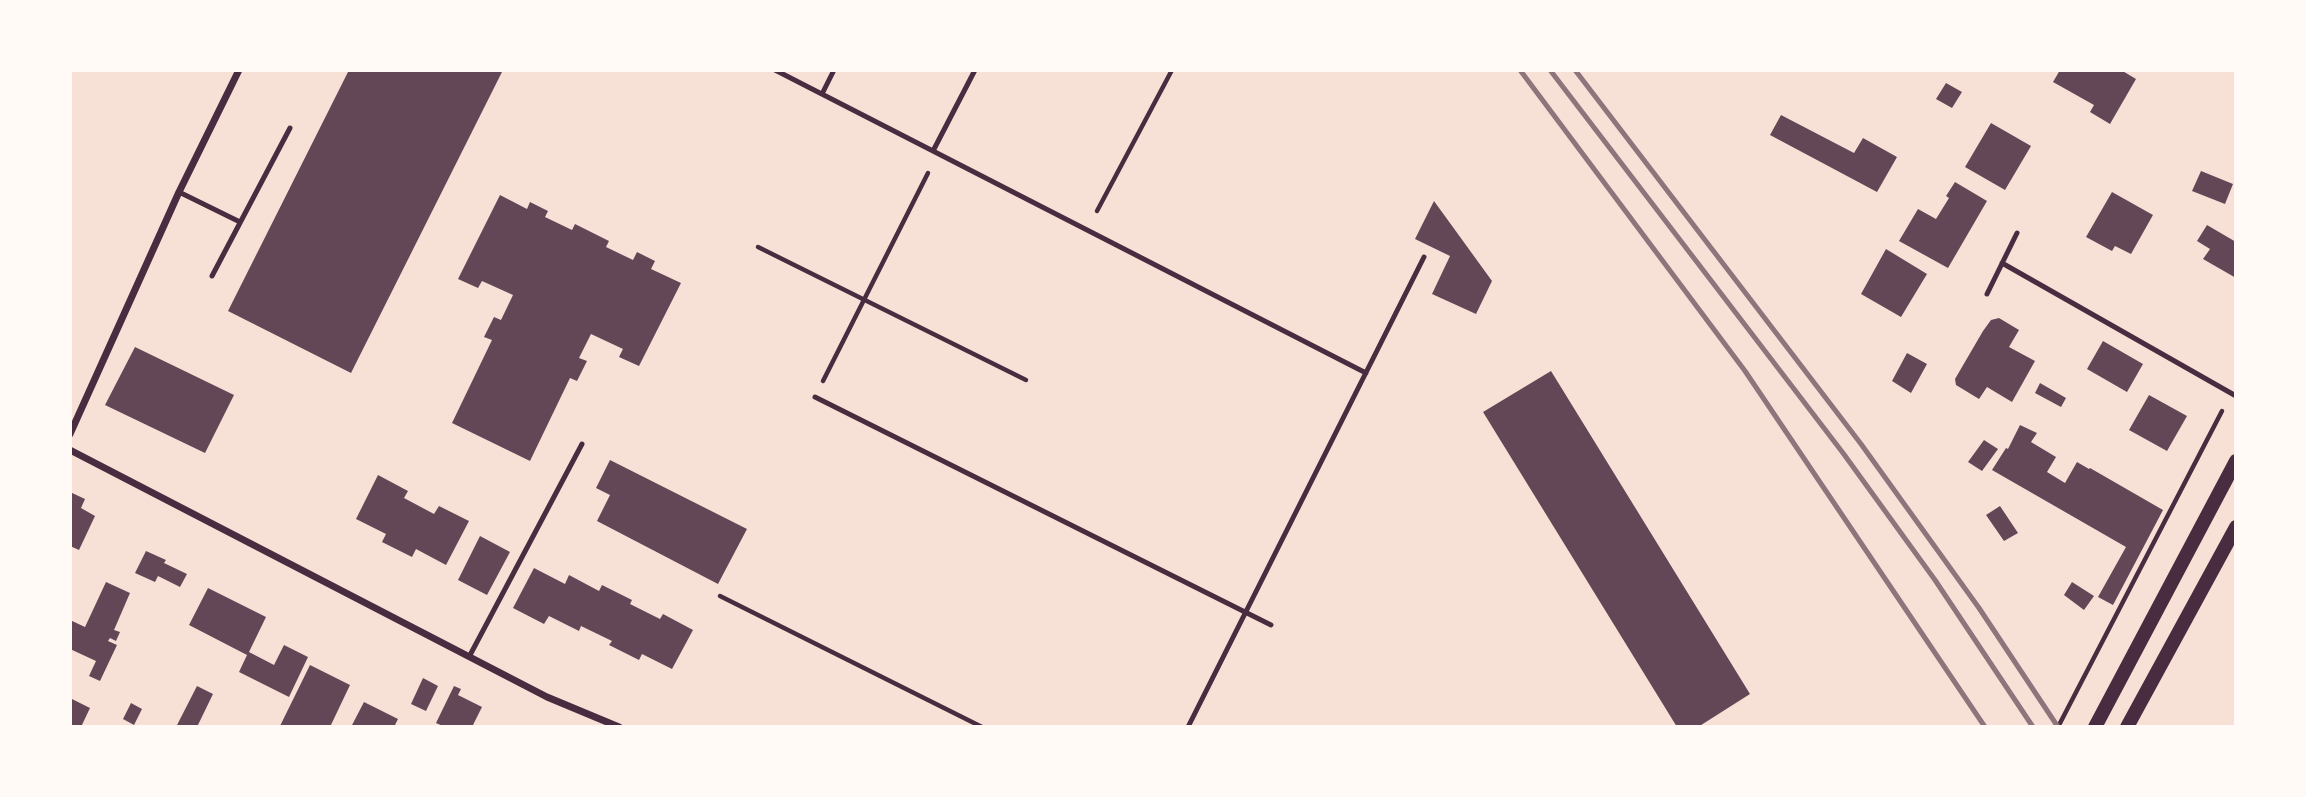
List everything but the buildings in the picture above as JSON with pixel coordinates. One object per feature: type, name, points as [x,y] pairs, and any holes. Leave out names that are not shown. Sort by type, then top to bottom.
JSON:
[{"type":"main road","points":[[2095,727],[2236,461]]},
{"type":"main road","points":[[2127,727],[2236,527]]},
{"type":"street","points":[[70,433],[179,192],[239,70]]},
{"type":"street","points":[[70,450],[547,697],[619,727]]},
{"type":"lane","points":[[775,70],[1366,373]]},
{"type":"lane","points":[[822,94],[834,70]]},
{"type":"lane","points":[[933,151],[975,70]]},
{"type":"lane","points":[[212,276],[290,128]]},
{"type":"lane","points":[[179,192],[240,222]]},
{"type":"lane","points":[[1987,294],[2017,233]]},
{"type":"lane","points":[[1188,727],[1424,257]]},
{"type":"lane","points":[[2002,263],[2234,395]]},
{"type":"lane","points":[[815,397],[1271,625]]},
{"type":"lane","points":[[470,657],[582,444]]},
{"type":"path","points":[[1087,230],[1172,70]]},
{"type":"path","points":[[815,397],[930,169],[933,151]]},
{"type":"path","points":[[758,247],[1026,380]]},
{"type":"path","points":[[2058,727],[2234,395]]},
{"type":"path","points":[[720,596],[982,727]]},
{"type":"railway","points":[[1520,70],[1745,371],[1985,727]]},
{"type":"railway","points":[[1550,70],[1843,453],[1935,580],[2033,727]]},
{"type":"railway","points":[[1575,70],[1861,444],[1979,608],[2058,727]]}]
